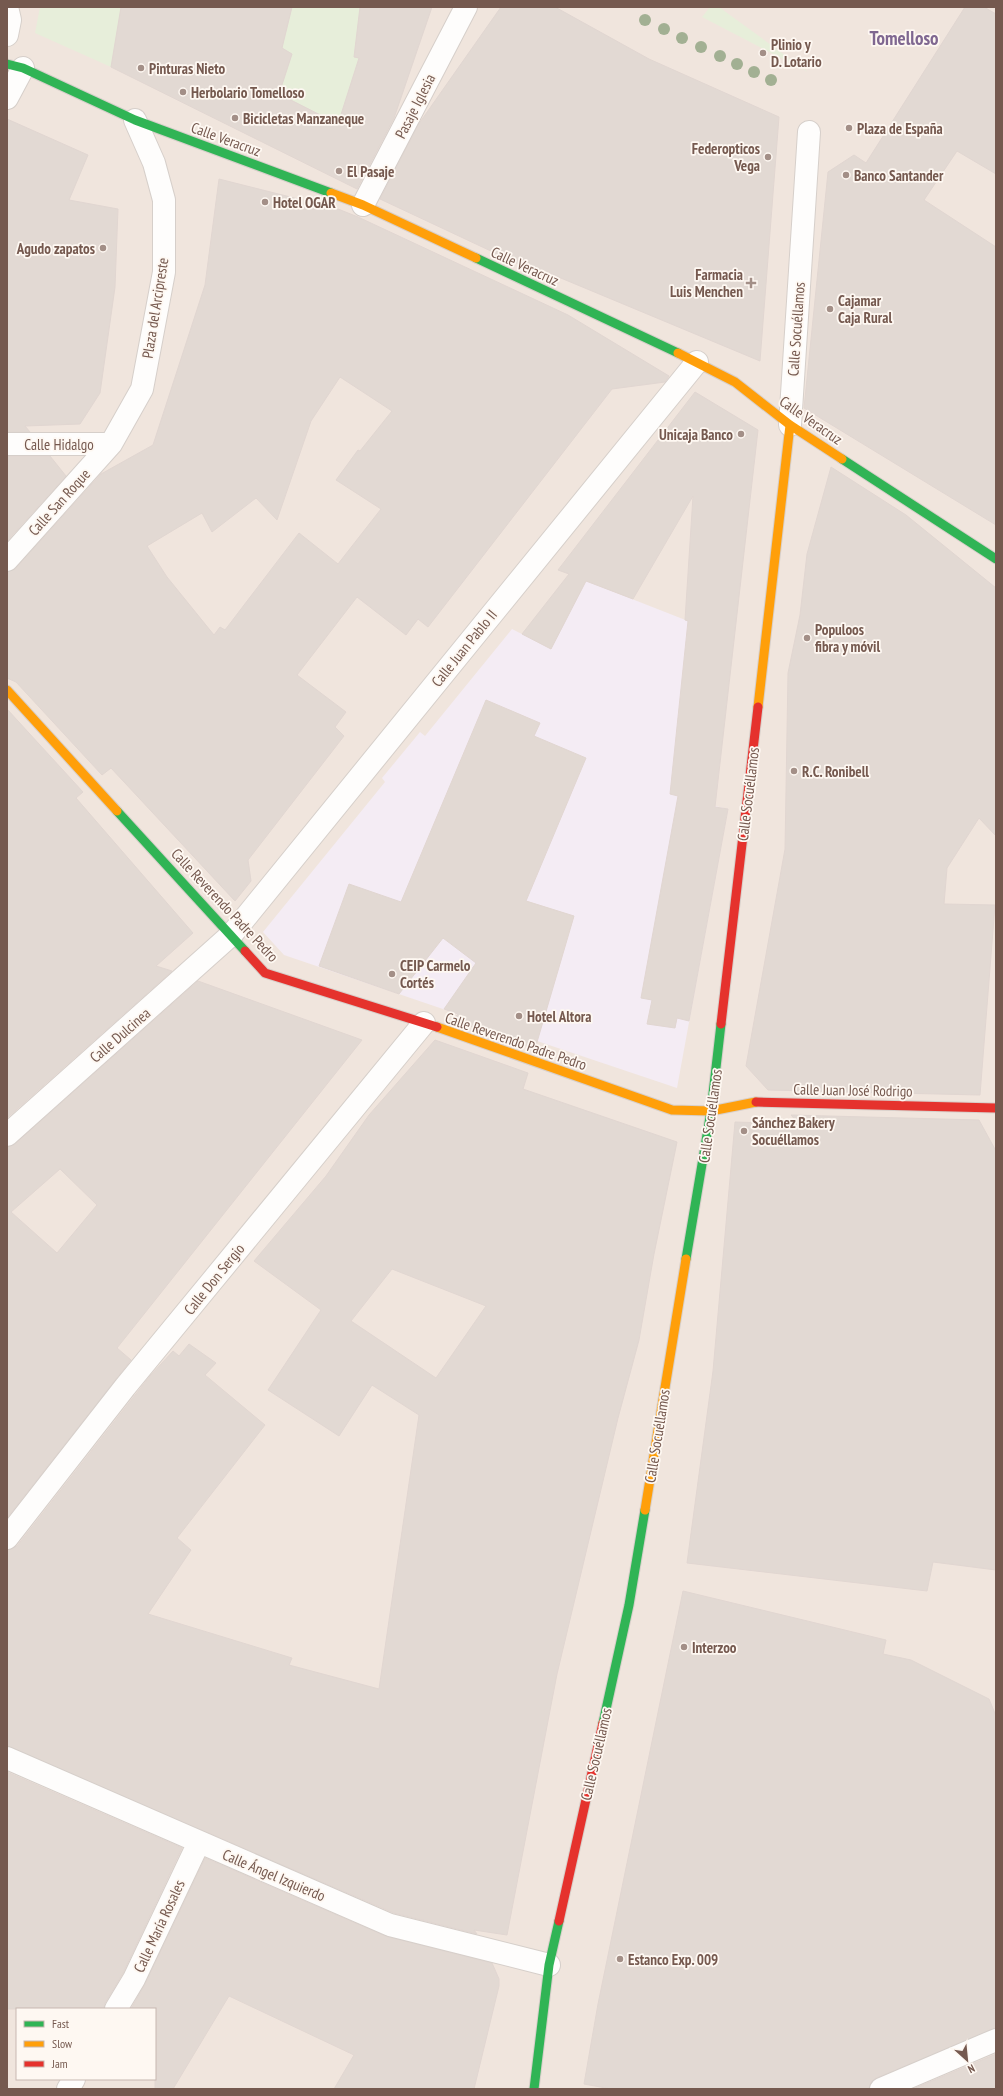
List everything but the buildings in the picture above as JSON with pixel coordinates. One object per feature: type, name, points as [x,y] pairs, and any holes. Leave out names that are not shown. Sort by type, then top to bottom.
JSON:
[{"type":"street","points":[[7,7],[10,20],[7,35]]},
{"type":"street","name":"Pasaje Iglesia","points":[[363,205],[466,7]]},
{"type":"street","points":[[7,98],[15,66]]},
{"type":"street","name":"Calle Veracruz","points":[[15,66],[135,120],[363,205],[697,362],[736,382],[790,425],[996,560]]},
{"type":"street","name":"Plaza del Arcipreste","points":[[111,444],[142,388],[164,272],[164,200],[154,163],[135,120]]},
{"type":"street","name":"Calle Socuéllamos","points":[[534,2089],[549,1965],[629,1606],[711,1111],[790,425],[809,132]]},
{"type":"street","name":"Calle Juan Pablo II","points":[[232,934],[697,362]]},
{"type":"street","name":"Calle Hidalgo","points":[[7,444],[111,444]]},
{"type":"street","name":"Calle San Roque","points":[[7,560],[111,444]]},
{"type":"street","name":"Calle Reverendo Padre Pedro","points":[[7,690],[232,934],[265,972],[424,1023],[672,1110],[711,1111]]},
{"type":"street","name":"Calle Dulcinea","points":[[7,1135],[232,934]]},
{"type":"street","name":"Calle Don Sergio","points":[[7,1538],[130,1381],[424,1023]]},
{"type":"street","name":"Calle Juan José Rodrigo","points":[[711,1111],[751,1102],[996,1108]]},
{"type":"street","name":"Calle Ángel Izquierdo","points":[[7,1758],[390,1925],[549,1965]]},
{"type":"street","name":"Calle María Rosales","points":[[117,2008],[134,1979],[199,1842]]},
{"type":"street","points":[[881,2089],[996,2040]]},
{"type":"street","points":[[68,2089],[73,2080]]},
{"type":"shaded area","points":[[7,7],[996,7],[996,2089],[7,2089]]},
{"type":"shaded area","points":[[586,581],[688,621],[734,635],[715,806],[728,809],[677,1088],[537,1041],[574,916],[527,901],[511,939],[490,1025],[284,955],[263,932],[385,782],[382,778],[420,732],[425,736],[512,629],[551,649]]},
{"type":"green space","points":[[40,7],[121,7],[111,67],[35,33]]},
{"type":"green space","points":[[292,7],[360,7],[354,57],[359,58],[339,124],[306,108],[275,103],[292,54],[282,48]]},
{"type":"green space","points":[[710,7],[719,7],[808,72],[702,17]]},
{"type":"traffic: fast","points":[[7,64],[23,68],[135,120],[331,193]]},
{"type":"traffic: fast","points":[[476,258],[678,353]]},
{"type":"traffic: fast","points":[[842,459],[996,559]]},
{"type":"traffic: fast","points":[[117,811],[245,951]]},
{"type":"traffic: fast","points":[[686,1259],[711,1111],[721,1024]]},
{"type":"traffic: fast","points":[[603,1723],[629,1605],[645,1510]]},
{"type":"traffic: fast","points":[[534,2089],[549,1965],[559,1921]]},
{"type":"traffic: slow","points":[[331,193],[363,205],[476,258]]},
{"type":"traffic: slow","points":[[678,353],[735,382],[790,425],[842,459]]},
{"type":"traffic: slow","points":[[758,707],[790,425]]},
{"type":"traffic: slow","points":[[7,690],[117,811]]},
{"type":"traffic: slow","points":[[437,1027],[672,1110],[711,1111],[756,1102]]},
{"type":"traffic: slow","points":[[645,1510],[686,1259]]},
{"type":"traffic: jam","points":[[721,1024],[758,707]]},
{"type":"traffic: jam","points":[[245,951],[265,973],[437,1027]]},
{"type":"traffic: jam","points":[[756,1102],[996,1108]]},
{"type":"traffic: jam","points":[[559,1921],[603,1723]]},
{"type":"place","name":"Plinio y D. Lotario","points":[[763,53]]},
{"type":"place","name":"Pinturas Nieto","points":[[141,68]]},
{"type":"place","name":"Herbolario Tomelloso","points":[[183,92]]},
{"type":"place","name":"Bicicletas Manzaneque","points":[[235,118]]},
{"type":"place","name":"Plaza de España","points":[[849,128]]},
{"type":"place","name":"Federopticos Vega","points":[[768,157]]},
{"type":"place","name":"El Pasaje","points":[[339,171]]},
{"type":"place","name":"Banco Santander","points":[[846,175]]},
{"type":"place","name":"Hotel OGAR","points":[[265,202]]},
{"type":"place","name":"Agudo zapatos","points":[[103,248]]},
{"type":"place","name":"Farmacia Luis Menchen","points":[[751,283]]},
{"type":"place","name":"Cajamar Caja Rural","points":[[830,309]]},
{"type":"place","name":"Unicaja Banco","points":[[741,434]]},
{"type":"place","name":"Populoos fibra y móvil","points":[[807,638]]},
{"type":"place","name":"R.C. Ronibell","points":[[794,771]]},
{"type":"place","name":"CEIP Carmelo Cortés","points":[[392,974]]},
{"type":"place","name":"Hotel Altora","points":[[519,1016]]},
{"type":"place","name":"Sánchez Bakery Socuéllamos","points":[[744,1131]]},
{"type":"place","name":"Interzoo","points":[[684,1647]]},
{"type":"place","name":"Estanco Exp. 009","points":[[620,1959]]},
{"type":"district","name":"Tomelloso","points":[[904,38]]}]
